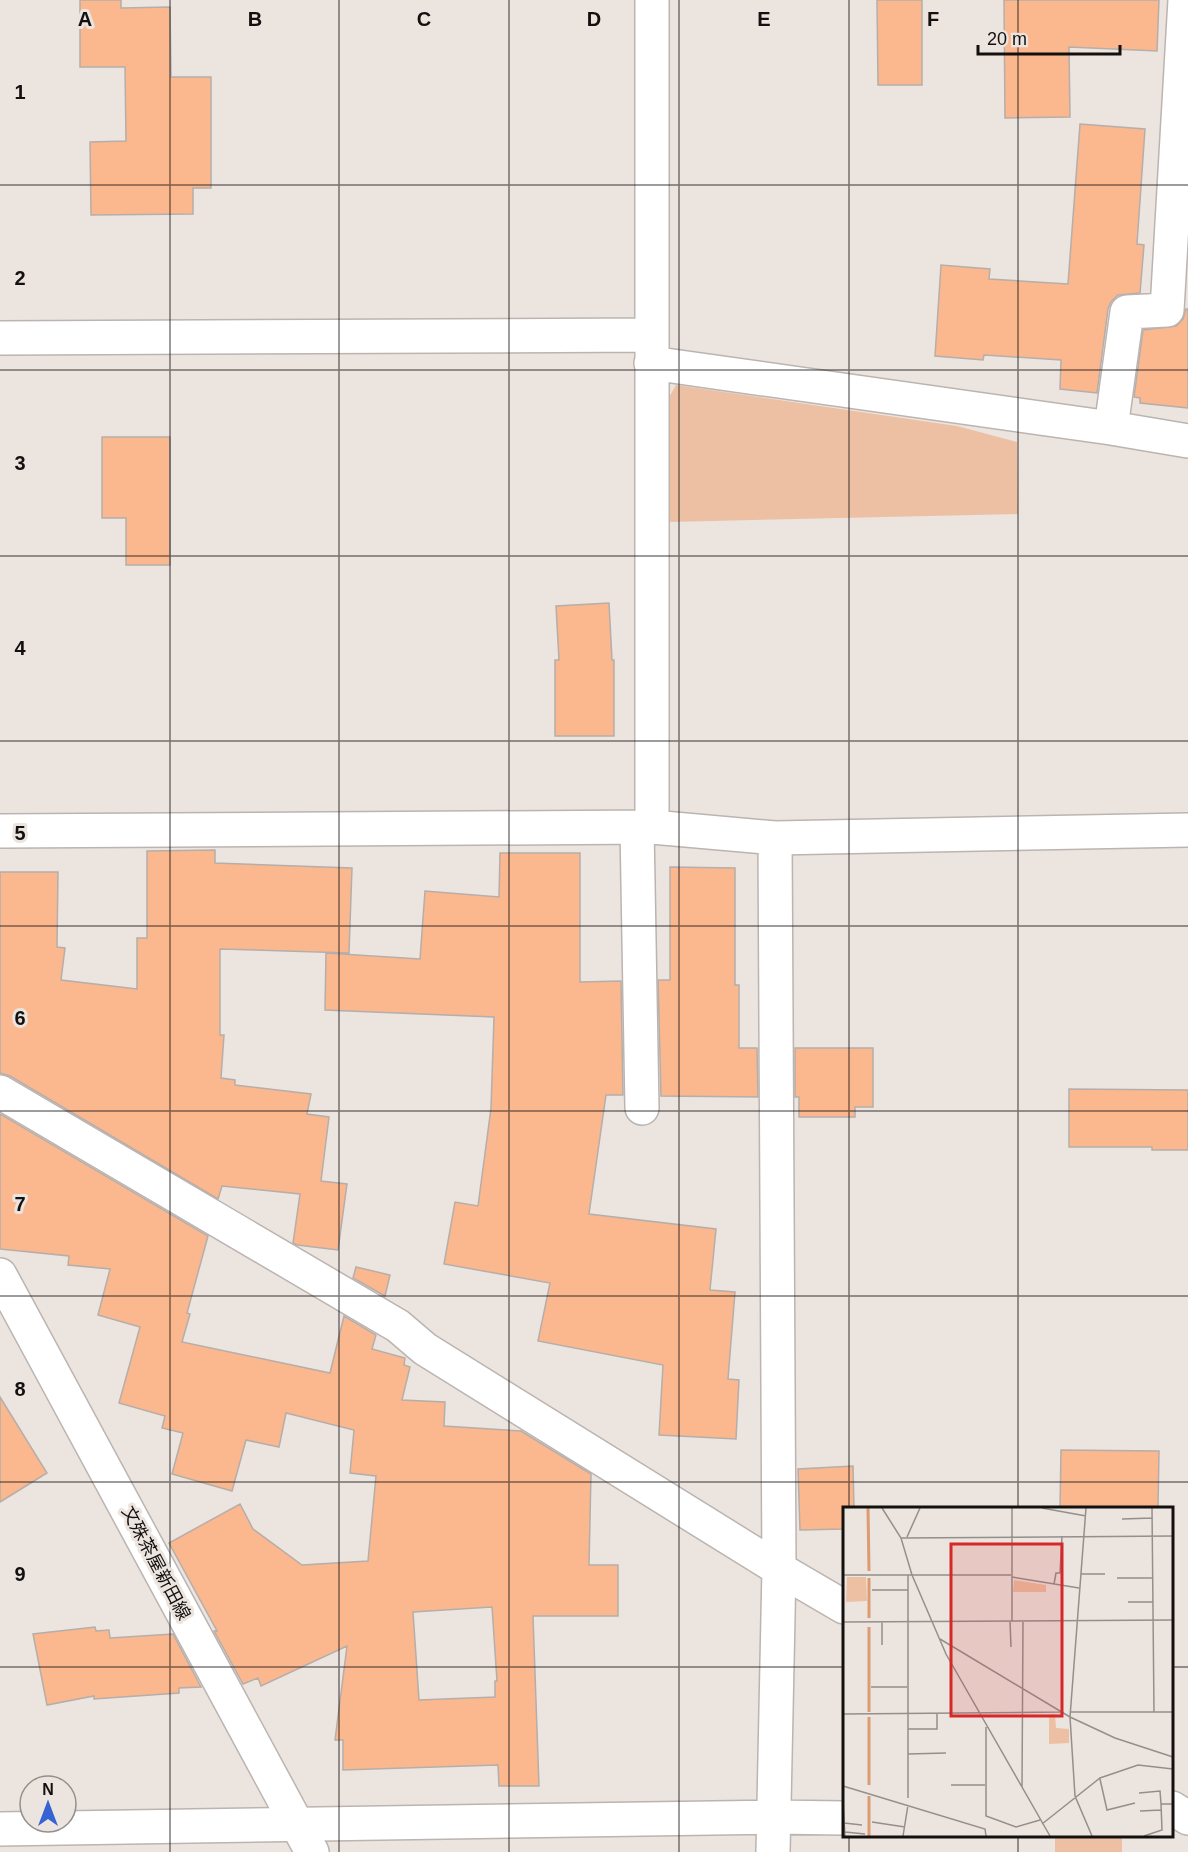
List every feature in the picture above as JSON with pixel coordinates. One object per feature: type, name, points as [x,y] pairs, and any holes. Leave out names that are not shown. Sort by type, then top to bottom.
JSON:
[{"type":"street","points":[[642,1108],[651,349],[652,0]]},
{"type":"street","points":[[1111,428],[1127,312],[1167,310],[1185,0]]},
{"type":"street","points":[[0,338],[651,349],[1188,441]]},
{"type":"street","points":[[0,831],[644,827],[775,838],[1188,830]]},
{"type":"street","points":[[773,1852],[779,1569],[775,838]]},
{"type":"street","points":[[0,1092],[398,1326],[424,1349],[843,1606]]},
{"type":"street","name":"文殊茶屋新田線","points":[[0,1275],[312,1852]]},
{"type":"street","points":[[0,1829],[297,1823],[843,1818]]},
{"type":"shaded area","points":[[676,385],[957,426],[1017,442],[1018,514],[669,522],[667,401]]},
{"type":"shaded area","points":[[1055,1837],[1122,1837],[1122,1852],[1055,1852]]},
{"type":"building","points":[[80,0],[121,0],[121,8],[170,7],[171,77],[211,77],[211,188],[193,188],[193,214],[91,215],[90,142],[126,141],[125,67],[80,67]]},
{"type":"building","points":[[877,0],[922,0],[922,85],[878,85]]},
{"type":"building","points":[[1004,0],[1159,0],[1157,51],[1069,47],[1070,117],[1005,118]]},
{"type":"building","points":[[1080,124],[1145,129],[1137,244],[1144,245],[1140,293],[1118,295],[1111,302],[1108,309],[1097,393],[1060,389],[1061,360],[984,355],[983,360],[935,356],[941,265],[990,269],[989,279],[1068,284]]},
{"type":"building","points":[[1188,309],[1188,408],[1140,403],[1140,398],[1134,397],[1143,330],[1176,326],[1183,319]]},
{"type":"building","points":[[102,437],[170,437],[170,565],[126,565],[126,518],[102,518]]},
{"type":"building","points":[[609,603],[612,660],[614,660],[614,736],[555,736],[555,660],[559,660],[556,606]]},
{"type":"building","points":[[215,850],[215,863],[352,868],[349,953],[220,949],[220,1035],[224,1035],[221,1078],[235,1080],[235,1085],[311,1094],[307,1114],[329,1117],[321,1181],[347,1184],[338,1250],[293,1243],[300,1194],[222,1186],[218,1199],[10,1076],[0,1073],[0,872],[58,872],[57,947],[65,948],[61,980],[137,989],[137,938],[147,938],[147,851]]},
{"type":"building","points":[[500,853],[580,853],[580,982],[621,981],[623,1095],[606,1095],[589,1214],[716,1229],[710,1290],[735,1292],[728,1379],[739,1380],[736,1439],[659,1435],[663,1365],[538,1341],[550,1283],[444,1264],[455,1202],[478,1206],[491,1108],[494,1017],[325,1010],[326,953],[420,959],[425,891],[499,897]]},
{"type":"building","points":[[670,867],[735,868],[735,985],[739,985],[739,1048],[757,1048],[758,1097],[661,1096],[658,980],[670,980]]},
{"type":"building","points":[[795,1048],[873,1048],[873,1107],[855,1107],[855,1117],[799,1117],[799,1097],[795,1097]]},
{"type":"building","points":[[1069,1089],[1188,1090],[1188,1150],[1152,1150],[1152,1147],[1069,1147]]},
{"type":"building","points":[[0,1114],[208,1236],[187,1313],[190,1314],[182,1342],[330,1373],[344,1316],[376,1335],[372,1349],[405,1358],[404,1365],[410,1367],[402,1400],[445,1402],[444,1426],[521,1431],[591,1474],[589,1565],[618,1565],[618,1616],[533,1616],[539,1786],[499,1786],[498,1765],[343,1770],[343,1740],[335,1740],[347,1646],[261,1686],[258,1678],[243,1684],[169,1543],[240,1504],[253,1529],[302,1565],[368,1561],[376,1476],[350,1473],[354,1430],[286,1413],[279,1447],[246,1440],[232,1491],[172,1474],[183,1433],[162,1428],[165,1416],[119,1403],[140,1327],[98,1315],[110,1269],[68,1265],[69,1256],[0,1249]],"holes":[[[492,1607],[497,1681],[495,1681],[495,1697],[419,1700],[413,1612]]]},
{"type":"building","points":[[356,1267],[390,1275],[385,1296],[353,1278]]},
{"type":"building","points":[[0,1397],[47,1473],[0,1502]]},
{"type":"building","points":[[1061,1450],[1159,1451],[1158,1507],[1060,1507]]},
{"type":"building","points":[[853,1466],[854,1507],[843,1507],[843,1529],[800,1530],[798,1469]]},
{"type":"building","points":[[95,1627],[96,1631],[109,1630],[110,1638],[173,1634],[201,1687],[179,1688],[179,1693],[94,1699],[94,1696],[47,1705],[33,1634]]}]
